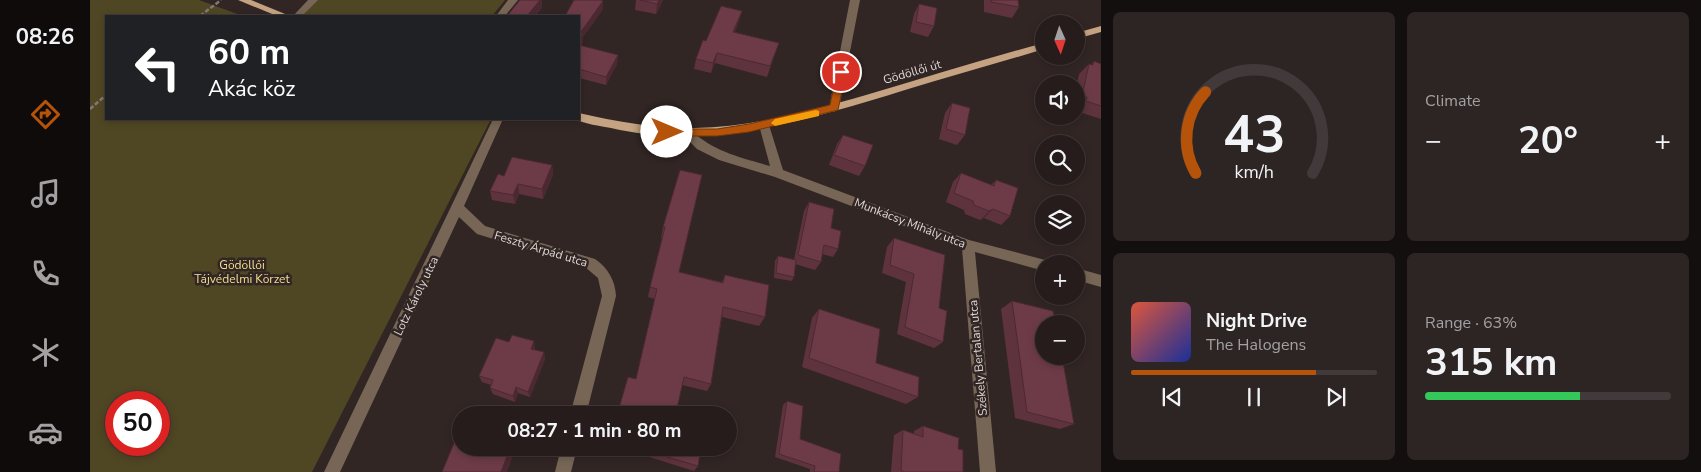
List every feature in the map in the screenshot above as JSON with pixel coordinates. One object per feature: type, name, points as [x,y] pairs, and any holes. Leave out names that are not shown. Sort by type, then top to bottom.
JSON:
[{"type":"main road","points":[[243,0],[282,15]]},
{"type":"main road","points":[[1085,33],[1101,29]]},
{"type":"main road","name":"Gödöllői út","points":[[580,117],[631,129],[686,132],[717,132],[764,125],[834,108],[1035,49]]},
{"type":"street","points":[[298,15],[313,0]]},
{"type":"street","points":[[501,15],[513,0]]},
{"type":"street","points":[[834,108],[855,0]]},
{"type":"street","name":"Lotz Károly utca","points":[[332,472],[498,120]]},
{"type":"street","points":[[764,125],[778,173]]},
{"type":"street","name":"Munkácsy Mihály utca","points":[[686,132],[701,146],[723,157],[778,173],[968,245],[1035,264]]},
{"type":"street","name":"Feszty Árpád utca","points":[[458,207],[481,230],[584,260],[595,265],[605,276],[609,288],[609,296],[580,406]]},
{"type":"street","name":"Székely Bertalan utca","points":[[968,245],[988,472]]},
{"type":"street","points":[[1085,277],[1101,281]]},
{"type":"street","points":[[563,472],[567,456]]},
{"type":"path","points":[[201,15],[221,0]]},
{"type":"path","points":[[90,109],[105,96]]},
{"type":"green space","name":"Gödöllői Tájvédelmi Körzet","points":[[90,0],[199,0],[240,15],[105,15],[105,120],[490,120],[312,472],[90,472]]},
{"type":"green space","points":[[316,0],[505,0],[493,15],[303,15]]},
{"type":"building","points":[[520,0],[540,0],[528,15],[508,15]]},
{"type":"building","points":[[574,0],[603,1],[580,33],[580,15],[566,15]]},
{"type":"building","points":[[640,0],[659,0],[657,4]]},
{"type":"building","points":[[991,0],[1018,0],[1019,7],[991,2]]},
{"type":"building","points":[[919,4],[937,8],[934,26],[916,22]]},
{"type":"building","points":[[721,6],[742,11],[733,32],[779,43],[770,66],[717,53],[713,63],[696,59],[703,40],[706,41]]},
{"type":"building","points":[[580,45],[618,55],[606,77],[580,69]]},
{"type":"building","points":[[1094,61],[1101,64],[1101,106],[1086,101],[1087,97],[1085,97],[1085,82],[1089,64],[1093,65]]},
{"type":"building","points":[[952,103],[970,108],[965,135],[946,129]]},
{"type":"building","points":[[843,135],[873,145],[865,166],[834,155]]},
{"type":"building","points":[[512,157],[552,165],[542,189],[518,184],[513,195],[490,191],[498,174],[504,176]]},
{"type":"building","points":[[680,170],[702,175],[679,272],[723,283],[725,275],[769,285],[765,317],[723,307],[711,384],[684,377],[678,406],[620,406],[628,377],[636,379],[657,289],[650,287],[665,227],[663,227]]},
{"type":"building","points":[[961,173],[994,186],[996,180],[1018,188],[1010,216],[993,209],[989,211],[974,205],[973,201],[954,193]]},
{"type":"building","points":[[809,202],[834,209],[831,228],[841,231],[838,249],[824,245],[821,262],[798,255]]},
{"type":"building","points":[[894,238],[945,255],[939,308],[947,311],[943,342],[905,327],[914,274],[890,265]]},
{"type":"building","points":[[778,256],[796,260],[794,277],[776,273]]},
{"type":"building","points":[[1012,301],[1053,311],[1054,315],[1035,315],[1035,365],[1064,365],[1074,424],[1027,412]]},
{"type":"building","points":[[819,309],[880,329],[876,363],[919,377],[918,397],[809,358]]},
{"type":"building","points":[[512,335],[534,341],[531,349],[544,352],[528,392],[516,387],[513,396],[490,388],[493,380],[479,376],[496,338],[509,342]]},
{"type":"building","points":[[787,401],[803,406],[800,439],[841,454],[839,472],[814,472],[815,466],[779,454]]},
{"type":"building","points":[[923,426],[959,438],[958,449],[963,450],[963,472],[903,472],[901,470],[903,430],[923,437]]},
{"type":"building","points":[[452,448],[452,456],[507,456],[501,472],[442,472]]},
{"type":"building","points":[[664,456],[700,456],[698,466]]},
{"type":"slow traffic","points":[[775,123],[816,113]]},
{"type":"route","points":[[667,132],[717,132],[749,128],[834,108],[841,72]]}]
